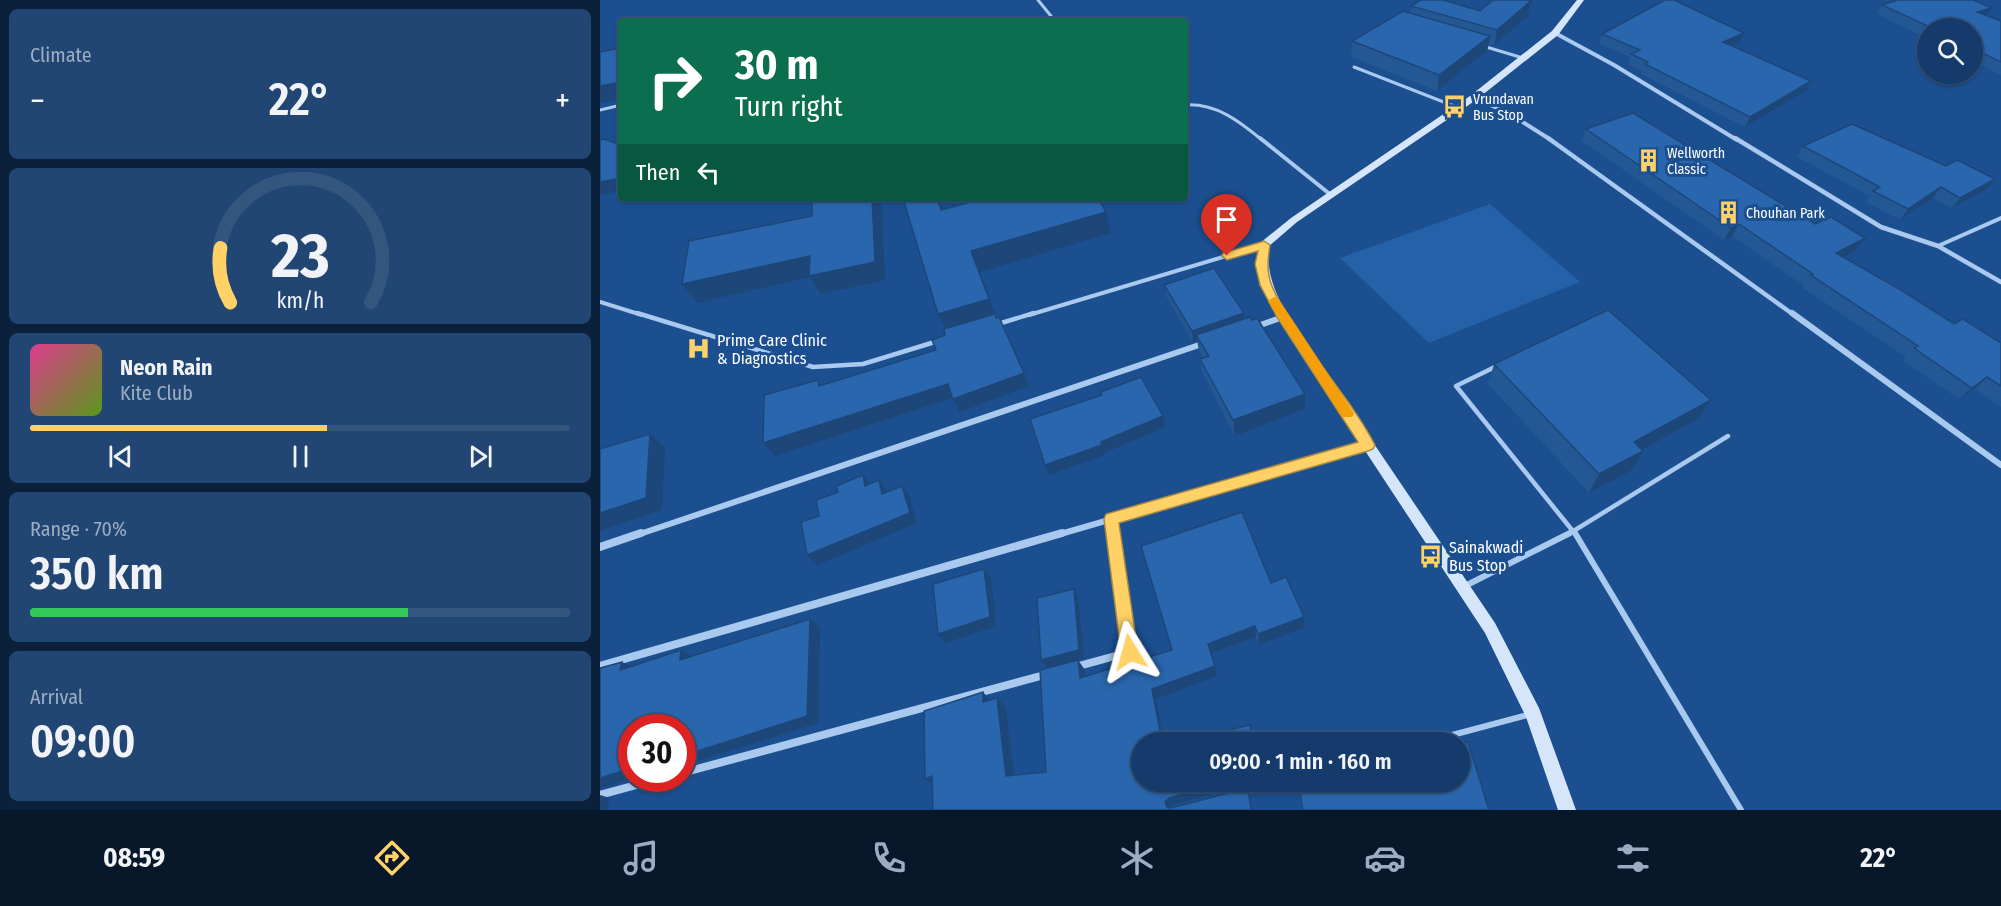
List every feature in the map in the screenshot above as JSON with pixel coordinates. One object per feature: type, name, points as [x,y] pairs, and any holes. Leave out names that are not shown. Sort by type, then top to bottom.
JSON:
[{"type":"street","points":[[1566,810],[1533,714],[1490,628],[1283,317],[1266,285],[1261,264],[1264,245],[1294,220],[1473,98],[1555,33],[1581,0]]},
{"type":"street","points":[[1555,33],[1614,65],[1881,227],[1938,246],[2001,282]]},
{"type":"street","points":[[1473,98],[1507,112],[1571,153],[2001,465]]},
{"type":"street","points":[[1250,328],[1283,317]]},
{"type":"street","points":[[600,547],[1216,339]]},
{"type":"street","points":[[600,666],[1368,445]]},
{"type":"street","points":[[696,769],[1130,652],[1111,519]]},
{"type":"street","points":[[600,795],[618,790]]},
{"type":"lane","points":[[1038,0],[1053,18]]},
{"type":"lane","points":[[1476,45],[1523,58]]},
{"type":"lane","points":[[1354,67],[1459,108]]},
{"type":"lane","points":[[1188,105],[1201,104],[1235,118],[1331,195]]},
{"type":"lane","points":[[600,110],[618,106]]},
{"type":"lane","points":[[1938,246],[2001,218]]},
{"type":"lane","points":[[997,324],[1264,245]]},
{"type":"lane","points":[[600,303],[813,367],[863,364],[941,341]]},
{"type":"lane","points":[[1499,366],[1456,386],[1574,531],[1741,810]]},
{"type":"lane","points":[[1463,588],[1574,531],[1728,436]]},
{"type":"lane","points":[[1464,732],[1533,714]]},
{"type":"shaded area","points":[[1490,204],[1580,282],[1429,343],[1340,258]]},
{"type":"building","points":[[1421,0],[1443,0],[1480,11],[1493,0],[1531,1],[1497,30],[1411,6]]},
{"type":"building","points":[[1665,0],[1674,0],[1744,33],[1723,42],[1811,81],[1750,117],[1645,64],[1648,62],[1631,54],[1640,50],[1602,34]]},
{"type":"building","points":[[1898,0],[1973,0],[1992,8],[1977,12],[2001,21],[2001,62],[1983,53],[1983,18],[1917,18],[1917,21],[1882,5]]},
{"type":"building","points":[[1403,11],[1490,36],[1439,75],[1352,41]]},
{"type":"building","points":[[618,49],[618,83],[600,86],[600,52]]},
{"type":"building","points":[[1633,113],[1815,224],[1831,217],[1865,238],[1836,253],[1901,290],[1954,324],[1963,319],[2001,343],[2001,386],[1987,377],[1972,388],[1914,348],[1918,346],[1739,224],[1731,228],[1586,129]]},
{"type":"building","points":[[1852,124],[1946,166],[1957,160],[1995,179],[1960,198],[1941,187],[1908,209],[1873,191],[1880,187],[1803,146]]},
{"type":"building","points":[[604,139],[618,144],[618,179],[600,182],[600,140]]},
{"type":"building","points":[[812,201],[872,201],[875,262],[809,276],[810,256],[682,284],[689,241],[812,216]]},
{"type":"building","points":[[904,201],[938,201],[941,210],[974,201],[1100,201],[1106,212],[971,251],[989,299],[938,314]]},
{"type":"building","points":[[1214,268],[1244,313],[1192,331],[1164,285]]},
{"type":"building","points":[[1608,310],[1711,400],[1634,442],[1643,451],[1599,474],[1494,364]]},
{"type":"building","points":[[995,314],[996,318],[999,317],[1024,373],[953,399],[948,384],[763,443],[764,395],[818,380],[819,386],[936,350],[932,340],[945,335],[944,329]]},
{"type":"building","points":[[1250,317],[1252,320],[1257,318],[1305,394],[1233,420],[1200,359],[1209,356],[1196,335]]},
{"type":"building","points":[[1141,377],[1163,416],[1101,442],[1102,445],[1045,465],[1030,419],[1102,395],[1101,392]]},
{"type":"building","points":[[650,434],[646,498],[600,513],[600,449]]},
{"type":"building","points":[[863,475],[865,486],[879,480],[882,494],[902,486],[910,513],[807,555],[801,522],[819,516],[816,500],[838,492],[836,486]]},
{"type":"building","points":[[1242,512],[1271,583],[1286,577],[1304,617],[1258,634],[1255,626],[1208,644],[1215,666],[1152,689],[1160,732],[1131,732],[1131,792],[1191,792],[1169,798],[1165,802],[1167,807],[1171,808],[1233,792],[1249,792],[1251,810],[933,810],[932,776],[925,779],[924,711],[983,692],[983,702],[997,698],[1006,776],[1046,772],[1040,670],[1078,660],[1080,678],[1172,650],[1141,546]]},
{"type":"building","points":[[984,569],[990,617],[938,634],[933,584]]},
{"type":"building","points":[[1074,589],[1079,650],[1041,660],[1037,598]]},
{"type":"building","points":[[810,619],[807,716],[696,752],[696,714],[618,714],[618,772],[600,778],[600,668],[622,662],[620,670],[681,650],[680,660]]},
{"type":"building","points":[[1250,725],[1251,732],[1221,732]]},
{"type":"building","points":[[1470,748],[1489,810],[1303,810],[1300,792],[1470,792]]},
{"type":"slow traffic","points":[[1274,301],[1347,414]]},
{"type":"place","name":"Vrundavan Bus Stop","points":[[1455,107]]},
{"type":"place","name":"Wellworth Classic","points":[[1649,161]]},
{"type":"place","name":"Chouhan Park","points":[[1728,213]]},
{"type":"place","name":"Prime Care Clinic & Diagnostics","points":[[699,349]]},
{"type":"place","name":"Sainakwadi Bus Stop","points":[[1431,556]]},
{"type":"route","points":[[1130,652],[1111,519],[1368,445],[1283,317],[1266,285],[1261,264],[1264,245],[1227,256]]}]
